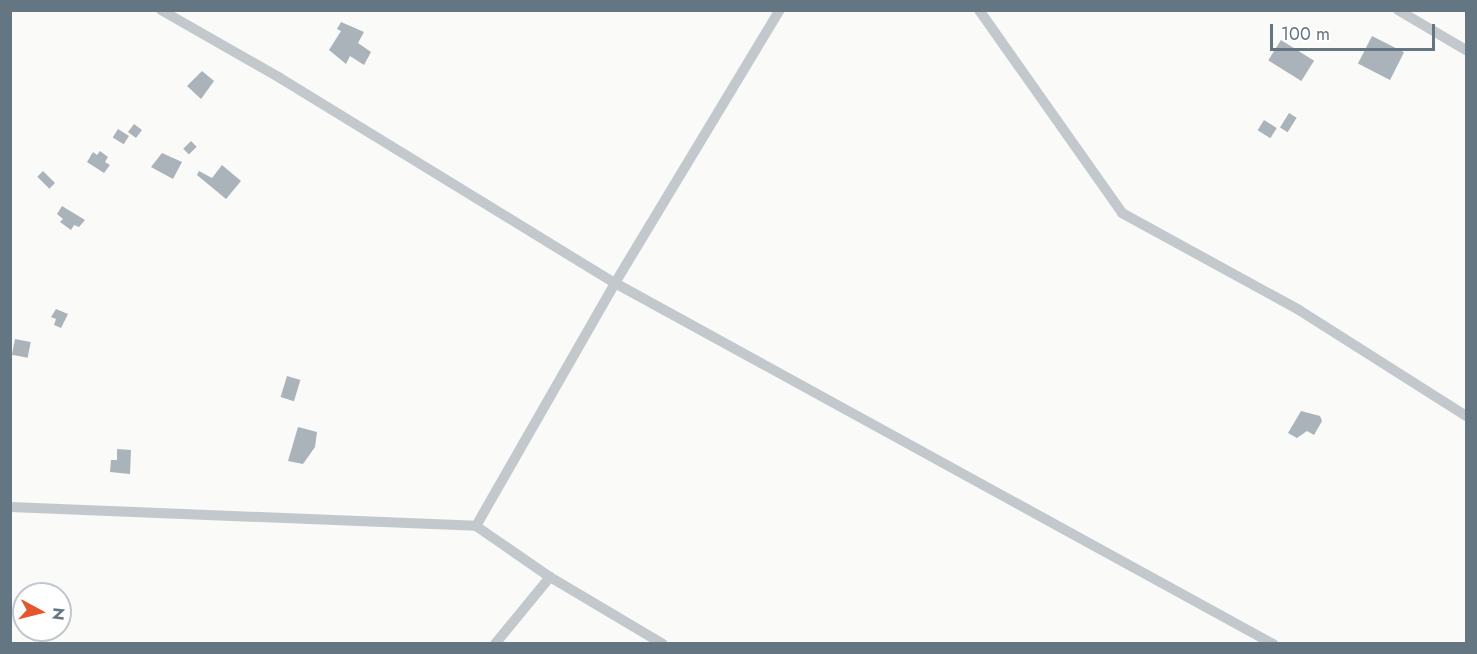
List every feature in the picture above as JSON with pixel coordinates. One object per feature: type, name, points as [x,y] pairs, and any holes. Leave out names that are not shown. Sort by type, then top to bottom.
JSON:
[{"type":"street","points":[[161,10],[280,78],[615,283],[1273,644]]},
{"type":"street","points":[[476,526],[615,283],[780,10]]},
{"type":"street","points":[[979,10],[1122,213],[1299,310],[1467,416]]},
{"type":"street","points":[[1398,10],[1467,50]]},
{"type":"street","points":[[10,507],[476,526],[550,577],[663,644]]},
{"type":"street","points":[[495,644],[550,577]]},
{"type":"building","points":[[341,22],[364,32],[358,43],[371,52],[364,65],[350,56],[346,64],[329,50],[341,31],[337,29]]},
{"type":"building","points":[[1372,36],[1404,52],[1390,80],[1358,64]]},
{"type":"building","points":[[1281,40],[1314,61],[1301,81],[1268,60]]},
{"type":"building","points":[[202,71],[214,81],[201,99],[187,86]]},
{"type":"building","points":[[1289,113],[1297,118],[1288,132],[1280,127]]},
{"type":"building","points":[[1264,120],[1277,128],[1270,138],[1258,130]]},
{"type":"building","points":[[134,124],[142,130],[136,138],[128,132]]},
{"type":"building","points":[[118,129],[129,136],[124,144],[113,137]]},
{"type":"building","points":[[191,141],[197,147],[189,154],[183,149]]},
{"type":"building","points":[[100,151],[108,157],[105,162],[110,165],[104,173],[87,162],[93,152],[97,155]]},
{"type":"building","points":[[162,153],[182,162],[173,179],[151,167]]},
{"type":"building","points":[[222,165],[241,181],[226,199],[197,175],[199,171],[212,178]]},
{"type":"building","points":[[43,171],[55,183],[49,189],[37,177]]},
{"type":"building","points":[[62,206],[85,220],[79,227],[74,225],[71,230],[60,222],[63,219],[57,214]]},
{"type":"building","points":[[56,309],[68,314],[61,328],[54,325],[56,319],[51,317]]},
{"type":"building","points":[[15,339],[31,342],[28,358],[12,355]]},
{"type":"building","points":[[287,376],[300,380],[294,401],[281,397]]},
{"type":"building","points":[[1301,411],[1320,416],[1322,421],[1314,435],[1307,431],[1297,438],[1288,433]]},
{"type":"building","points":[[298,427],[317,432],[315,447],[303,464],[288,461]]},
{"type":"building","points":[[117,449],[131,450],[130,474],[110,472],[111,460],[117,460]]}]
